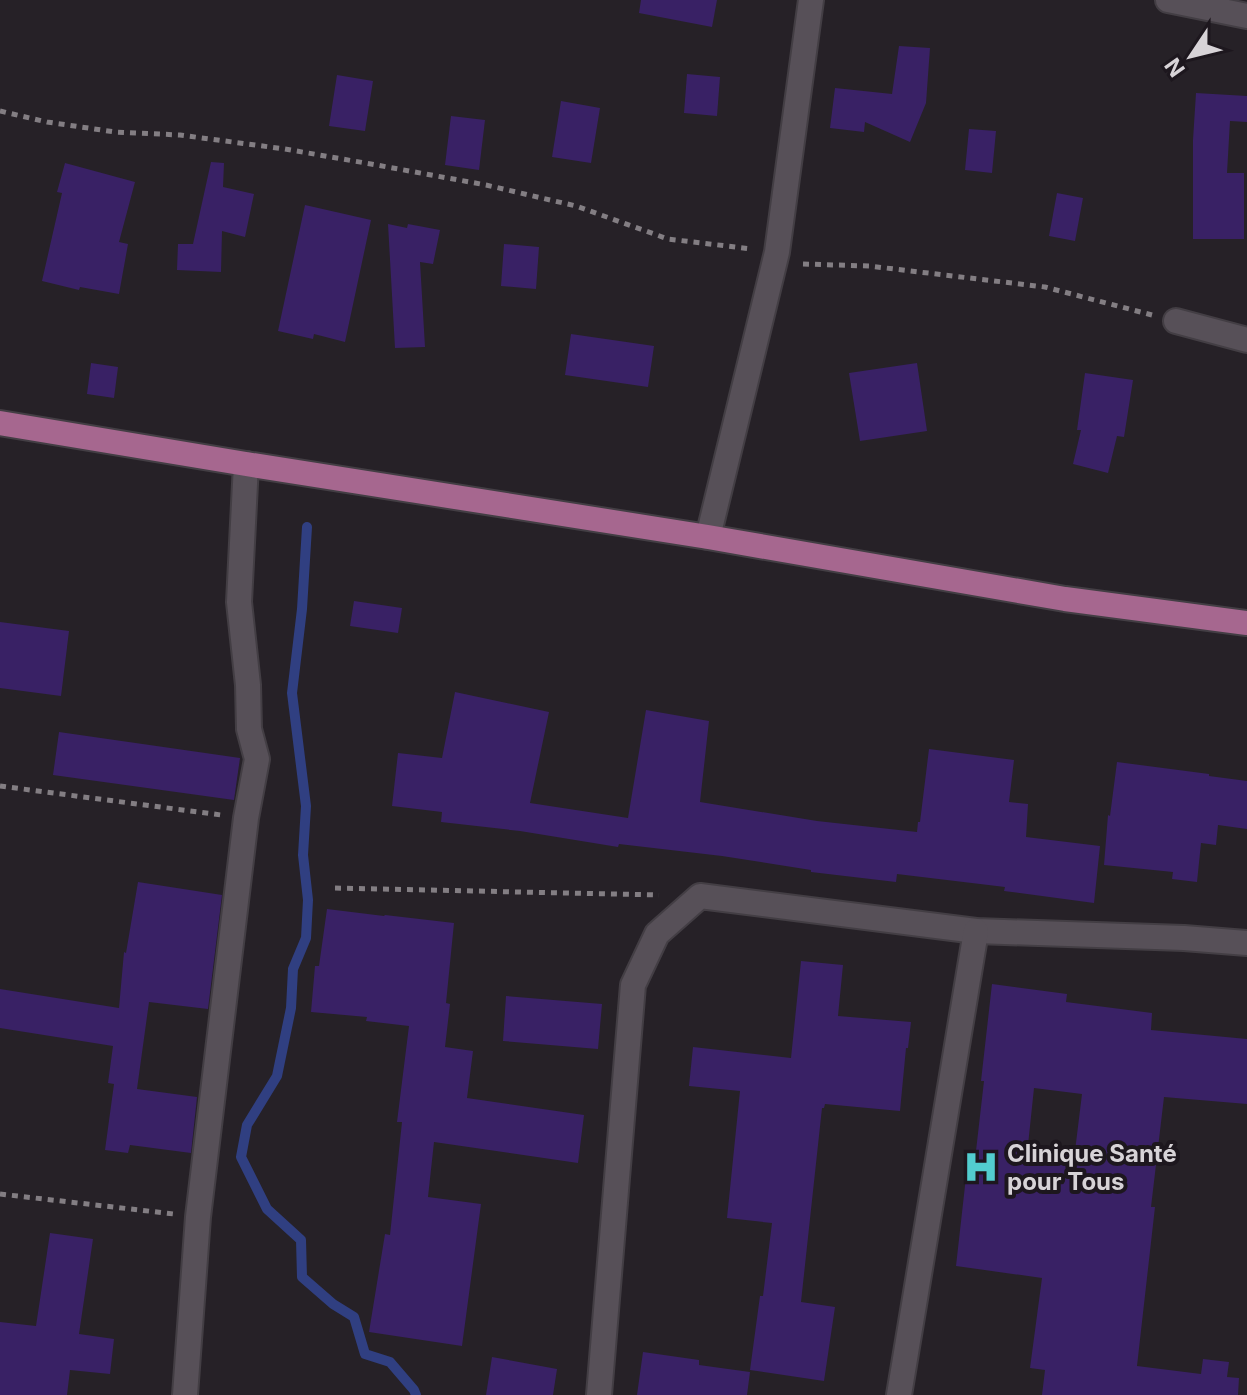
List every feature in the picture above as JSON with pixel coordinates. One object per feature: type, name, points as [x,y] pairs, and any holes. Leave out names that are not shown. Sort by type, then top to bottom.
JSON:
[{"type":"main road","points":[[0,423],[708,537],[1065,599],[1247,623]]},
{"type":"street","points":[[708,537],[777,252],[811,0]]},
{"type":"street","points":[[1168,0],[1247,16]]},
{"type":"street","points":[[1176,321],[1247,340]]},
{"type":"street","points":[[185,1395],[198,1217],[246,818],[257,759],[249,729],[248,685],[239,602],[246,464]]},
{"type":"street","points":[[599,1395],[633,985],[657,934],[700,896],[976,931],[1247,943]]},
{"type":"street","points":[[899,1395],[976,931]]},
{"type":"path","points":[[0,111],[115,132],[180,135],[371,164],[486,185],[576,206],[668,239],[777,252],[798,264],[869,266],[1045,287],[1176,321]]},
{"type":"path","points":[[0,786],[246,818]]},
{"type":"path","points":[[335,888],[700,896]]},
{"type":"path","points":[[0,1194],[198,1217]]},
{"type":"building","points":[[641,0],[717,0],[712,27],[639,13]]},
{"type":"building","points":[[899,46],[930,48],[926,103],[910,142],[865,122],[864,132],[830,128],[835,88],[892,94]]},
{"type":"building","points":[[687,74],[720,77],[717,116],[684,113]]},
{"type":"building","points":[[337,75],[373,81],[365,131],[329,126]]},
{"type":"building","points":[[1196,93],[1247,96],[1247,122],[1230,121],[1227,173],[1244,173],[1244,239],[1193,239]]},
{"type":"building","points":[[561,101],[600,108],[591,163],[552,157]]},
{"type":"building","points":[[451,116],[485,120],[479,170],[445,165]]},
{"type":"building","points":[[969,129],[996,131],[992,173],[965,170]]},
{"type":"building","points":[[211,162],[224,163],[223,187],[254,194],[245,237],[222,231],[221,272],[177,270],[178,244],[193,244]]},
{"type":"building","points":[[65,163],[135,182],[119,242],[128,244],[119,294],[80,287],[79,290],[42,281],[62,193],[57,192]]},
{"type":"building","points":[[1057,193],[1083,198],[1075,241],[1049,236]]},
{"type":"building","points":[[305,205],[371,220],[345,342],[314,334],[313,339],[278,331]]},
{"type":"building","points":[[388,224],[440,230],[433,264],[420,262],[425,347],[395,348]]},
{"type":"building","points":[[504,244],[539,247],[536,289],[501,286]]},
{"type":"building","points":[[571,334],[654,346],[648,387],[565,375]]},
{"type":"building","points":[[91,363],[118,367],[114,398],[87,394]]},
{"type":"building","points":[[917,363],[927,431],[860,441],[849,373]]},
{"type":"building","points":[[1085,373],[1133,380],[1124,437],[1117,436],[1108,473],[1073,464],[1081,430],[1077,430]]},
{"type":"building","points":[[354,601],[402,608],[398,633],[350,626]]},
{"type":"building","points":[[0,622],[69,631],[61,696],[0,688]]},
{"type":"building","points":[[455,692],[549,712],[530,803],[628,818],[646,710],[709,721],[700,802],[817,821],[917,832],[929,749],[1014,760],[1009,802],[1028,804],[1026,837],[1100,846],[1094,903],[1004,891],[1005,887],[897,874],[896,882],[811,872],[722,856],[619,844],[618,847],[441,822],[442,812],[392,806],[398,753],[442,758]]},
{"type":"building","points":[[59,732],[240,758],[234,800],[53,775]]},
{"type":"building","points":[[1117,762],[1247,781],[1247,829],[1218,825],[1216,845],[1201,843],[1197,882],[1172,879],[1173,872],[1104,865]]},
{"type":"building","points":[[138,882],[222,895],[208,1009],[149,1002],[137,1089],[197,1097],[191,1153],[130,1145],[128,1153],[105,1150],[114,1084],[108,1083],[113,1046],[0,1028],[0,989],[119,1008],[124,952]]},
{"type":"building","points":[[327,909],[454,923],[445,1047],[473,1051],[467,1098],[584,1115],[578,1163],[434,1142],[428,1197],[481,1204],[462,1346],[369,1332],[385,1234],[390,1235],[402,1122],[397,1122],[409,1026],[366,1021],[367,1017],[311,1012],[315,966],[319,966]]},
{"type":"building","points":[[801,961],[843,965],[838,1016],[911,1022],[900,1111],[825,1104],[822,1108],[801,1302],[835,1307],[824,1381],[750,1370],[772,1223],[727,1218],[740,1091],[689,1086],[693,1047],[791,1058]]},
{"type":"building","points":[[992,984],[1067,994],[1066,1002],[1152,1013],[1151,1030],[1247,1039],[1247,1104],[1164,1097],[1137,1366],[1201,1374],[1203,1359],[1229,1362],[1227,1377],[1239,1378],[1238,1395],[1042,1395],[1045,1370],[1030,1368],[1042,1278],[956,1266],[966,1177],[973,1177],[984,1081],[981,1081]],"holes":[[[1034,1088],[1082,1094],[1075,1151],[1028,1145]]]},
{"type":"building","points":[[506,996],[602,1004],[598,1049],[503,1041]]},
{"type":"building","points":[[50,1233],[93,1239],[79,1334],[114,1339],[110,1374],[70,1370],[67,1395],[0,1395],[0,1322],[36,1326]]},
{"type":"building","points":[[643,1352],[699,1360],[699,1365],[750,1372],[747,1395],[637,1395]]},
{"type":"building","points":[[492,1357],[557,1369],[553,1395],[486,1395]]},
{"type":"waterway","points":[[307,527],[292,693],[306,806],[303,855],[308,900],[306,938],[293,969],[291,1008],[277,1076],[247,1125],[241,1157],[267,1209],[301,1240],[302,1277],[333,1304],[354,1317],[365,1354],[390,1362],[416,1395]]},
{"type":"place","name":"Clinique Santé pour Tous","points":[[981,1167]]}]
